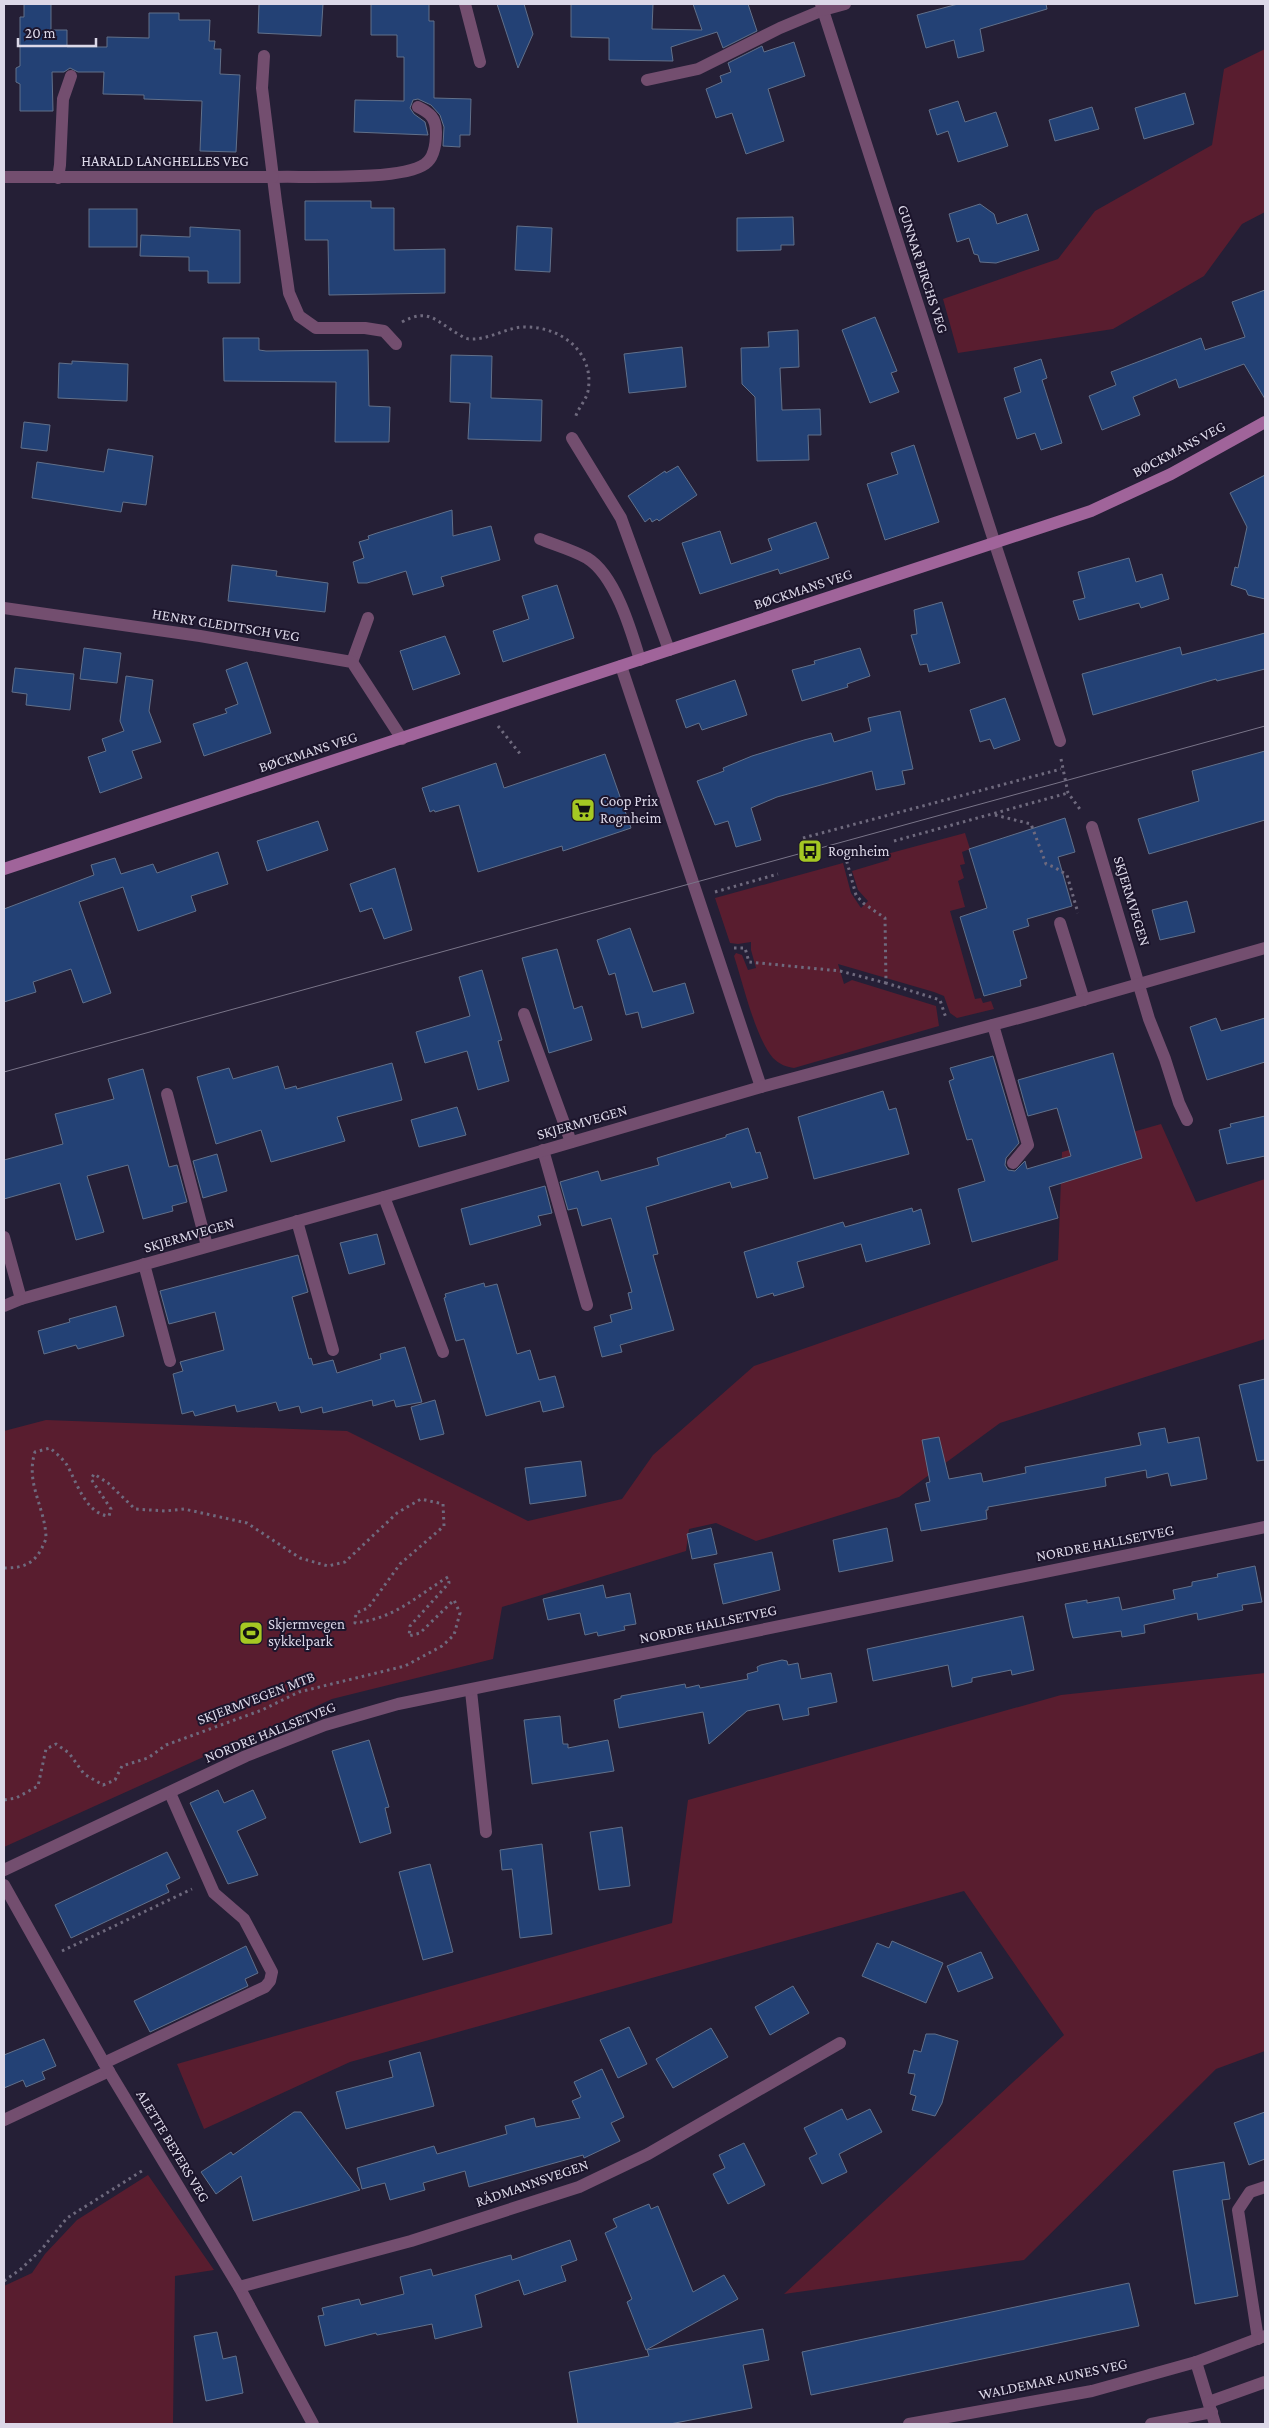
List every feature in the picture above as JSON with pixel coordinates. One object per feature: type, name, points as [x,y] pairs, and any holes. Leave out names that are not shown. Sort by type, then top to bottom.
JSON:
[{"type":"main road","name":"BØCKMANS VEG","points":[[4,869],[1091,511],[1171,474],[1265,422]]},
{"type":"street","points":[[465,4],[480,62]]},
{"type":"street","points":[[647,80],[698,69],[822,7],[845,4]]},
{"type":"street","name":"GUNNAR BIRCHS VEG","points":[[822,7],[995,544]]},
{"type":"street","name":"HARALD LANGHELLES VEG","points":[[264,56],[262,88],[273,177],[289,293],[299,316],[316,328],[365,328],[384,331]]},
{"type":"street","name":"HARALD LANGHELLES VEG","points":[[58,178],[63,99],[71,76]]},
{"type":"street","name":"HARALD LANGHELLES VEG","points":[[4,177],[273,177],[366,176],[394,173],[424,164],[430,157],[435,144],[436,131],[434,119],[430,113],[418,107]]},
{"type":"street","points":[[384,331],[396,344]]},
{"type":"street","points":[[572,438],[621,518],[669,650]]},
{"type":"street","points":[[540,539],[588,558],[601,571],[616,594],[640,660]]},
{"type":"street","points":[[995,544],[1060,741]]},
{"type":"street","name":"HENRY GLEDITSCH VEG","points":[[4,608],[200,636],[352,662]]},
{"type":"street","points":[[368,618],[352,662],[402,739]]},
{"type":"street","points":[[621,666],[761,1087]]},
{"type":"street","name":"SKJERMVEGEN","points":[[1092,827],[1139,984],[1178,1103],[1187,1120]]},
{"type":"street","points":[[1060,923],[1084,1000]]},
{"type":"street","name":"SKJERMVEGEN","points":[[4,1306],[21,1299],[384,1197],[761,1087],[1084,1000],[1265,948]]},
{"type":"street","points":[[524,1014],[571,1142]]},
{"type":"street","points":[[992,1025],[1028,1145],[1013,1163]]},
{"type":"street","points":[[166,1094],[207,1246]]},
{"type":"street","points":[[543,1150],[587,1305]]},
{"type":"street","points":[[384,1197],[443,1352]]},
{"type":"street","points":[[297,1221],[334,1350]]},
{"type":"street","points":[[4,1237],[21,1299]]},
{"type":"street","points":[[144,1264],[170,1361]]},
{"type":"street","name":"NORDRE HALLSETVEG","points":[[4,1870],[246,1756],[326,1725],[398,1704],[471,1691],[1265,1527]]},
{"type":"street","points":[[471,1691],[486,1832]]},
{"type":"street","points":[[4,2120],[265,1987],[270,1981],[272,1972],[244,1918],[214,1893],[170,1793]]},
{"type":"street","name":"ALETTE BEYERS VEG","points":[[4,1885],[161,2159],[240,2287],[314,2424]]},
{"type":"street","name":"RÅDMANNSVEGEN","points":[[240,2287],[410,2241],[579,2187],[648,2154],[840,2043]]},
{"type":"street","name":"WALDEMAR AUNES VEG","points":[[909,2424],[1092,2391],[1196,2362],[1262,2338],[1238,2210],[1250,2192],[1265,2186]]},
{"type":"street","points":[[1196,2362],[1212,2413]]},
{"type":"street","points":[[1151,2424],[1212,2413],[1265,2382]]},
{"type":"path","points":[[384,331],[414,315],[433,316],[448,328],[468,339],[493,337],[524,326],[548,330],[568,339],[584,355],[588,374],[588,393],[576,414],[572,438]]},
{"type":"path","points":[[498,726],[521,755]]},
{"type":"path","points":[[1060,741],[1061,768],[1068,793],[1092,827]]},
{"type":"path","points":[[803,838],[1061,768]]},
{"type":"path","points":[[894,841],[994,815],[1068,793]]},
{"type":"path","points":[[994,815],[1031,824],[1046,864],[1067,875],[1079,917],[1060,923]]},
{"type":"path","points":[[845,855],[856,895],[862,903],[885,918],[886,983]]},
{"type":"path","points":[[698,897],[778,874]]},
{"type":"path","points":[[729,949],[745,948],[749,962],[840,971],[940,1000],[948,1025]]},
{"type":"path","name":"SKJERMVEGEN MTB","points":[[4,1568],[18,1568],[36,1559],[46,1539],[32,1482],[31,1465],[35,1452],[50,1448],[66,1463],[91,1508],[102,1515],[109,1516],[112,1509],[91,1479],[94,1474],[108,1483],[135,1509],[165,1512],[184,1509],[248,1523],[300,1558],[328,1566],[345,1562],[398,1513],[421,1499],[443,1504],[444,1526],[400,1564],[368,1608],[356,1613],[356,1623],[377,1620],[403,1608],[448,1577],[449,1583],[410,1626],[409,1636],[420,1633],[454,1600],[460,1613],[454,1635],[448,1641],[406,1666],[299,1692],[262,1710],[166,1745],[148,1758],[122,1766],[115,1780],[103,1785],[84,1774],[69,1753],[56,1744],[46,1749],[38,1786],[16,1798],[4,1800]]},
{"type":"path","points":[[46,1959],[209,1881]]},
{"type":"path","points":[[4,2280],[21,2269],[41,2250],[66,2218],[161,2159]]},
{"type":"shaded area","points":[[1265,49],[1265,212],[1242,224],[1204,276],[1113,329],[958,353],[943,299],[1058,259],[1095,211],[1212,145],[1224,69]]},
{"type":"shaded area","points":[[965,833],[970,849],[962,852],[965,864],[960,865],[964,878],[958,881],[965,907],[950,911],[975,999],[981,998],[983,1003],[991,1001],[994,1009],[957,1018],[950,1013],[944,996],[838,964],[844,984],[852,980],[936,1006],[939,1026],[794,1068],[783,1065],[775,1060],[767,1049],[755,1024],[734,956],[736,953],[742,955],[748,970],[756,968],[751,950],[751,942],[730,943],[715,898],[843,863],[851,893],[861,908],[868,901],[858,890],[852,871],[889,860],[887,854]]},
{"type":"shaded area","points":[[1161,1124],[1196,1202],[1265,1179],[1265,1339],[1000,1423],[899,1497],[756,1541],[716,1523],[689,1529],[686,1551],[502,1607],[493,1659],[332,1699],[4,1847],[4,1431],[46,1420],[347,1431],[528,1521],[622,1499],[653,1455],[754,1366],[1058,1260],[1062,1152]]},
{"type":"shaded area","points":[[1265,1673],[1265,2051],[1216,2069],[1024,2260],[784,2294],[1064,2035],[964,1891],[350,2062],[204,2129],[177,2064],[672,1923],[688,1800],[1061,1695]]},
{"type":"shaded area","points":[[148,2175],[214,2270],[175,2276],[173,2424],[4,2424],[4,2286],[32,2273],[45,2254],[77,2220]]},
{"type":"building","points":[[24,4],[51,4],[51,30],[67,30],[67,47],[107,47],[107,37],[149,38],[149,13],[179,13],[179,20],[210,20],[209,41],[215,41],[214,49],[221,49],[220,74],[240,75],[236,152],[200,151],[202,101],[144,99],[144,95],[103,94],[104,72],[78,72],[70,68],[64,72],[52,72],[53,111],[20,111],[20,84],[16,82],[16,68],[20,66],[20,17],[24,17]]},
{"type":"building","points":[[259,4],[323,4],[321,36],[258,33]]},
{"type":"building","points":[[371,4],[429,4],[429,21],[434,21],[434,98],[471,99],[470,135],[460,135],[460,147],[443,146],[444,127],[440,115],[431,105],[418,99],[413,100],[410,108],[414,114],[425,122],[428,135],[354,132],[355,100],[404,101],[404,57],[397,57],[397,35],[371,35]]},
{"type":"building","points":[[497,4],[524,4],[533,34],[518,68]]},
{"type":"building","points":[[571,4],[653,4],[652,29],[702,30],[693,4],[748,4],[757,31],[723,48],[717,32],[671,47],[673,61],[609,60],[609,38],[571,37]]},
{"type":"building","points":[[958,4],[1046,4],[1047,9],[980,29],[984,51],[958,58],[954,40],[926,48],[917,15]]},
{"type":"building","points":[[794,42],[805,76],[768,89],[784,141],[746,154],[732,113],[716,118],[706,89],[722,82],[720,76],[731,72],[728,63],[762,46],[764,52]]},
{"type":"building","points":[[1185,93],[1194,124],[1144,139],[1135,108]]},
{"type":"building","points":[[958,101],[965,122],[996,112],[1008,146],[958,162],[948,131],[937,135],[929,110]]},
{"type":"building","points":[[1092,107],[1099,129],[1055,141],[1049,120]]},
{"type":"building","points":[[305,201],[371,201],[371,208],[394,208],[394,250],[445,249],[445,293],[329,295],[328,240],[305,240]]},
{"type":"building","points":[[980,204],[994,214],[997,224],[1027,214],[1039,250],[996,263],[980,262],[978,255],[974,254],[969,238],[957,242],[949,214]]},
{"type":"building","points":[[89,209],[137,209],[137,247],[89,247]]},
{"type":"building","points":[[793,217],[794,245],[781,245],[781,250],[737,251],[737,218]]},
{"type":"building","points":[[517,226],[552,228],[550,272],[515,270]]},
{"type":"building","points":[[190,227],[240,230],[240,283],[208,283],[208,271],[189,271],[189,257],[140,256],[141,235],[190,237]]},
{"type":"building","points":[[1265,290],[1265,399],[1244,364],[1179,388],[1176,379],[1133,397],[1140,415],[1102,430],[1089,396],[1116,385],[1111,372],[1201,338],[1205,350],[1245,337],[1232,302]]},
{"type":"building","points":[[875,317],[897,371],[891,373],[899,392],[870,403],[842,330]]},
{"type":"building","points":[[798,330],[799,367],[780,368],[782,410],[820,409],[821,435],[808,435],[809,460],[757,461],[755,397],[742,384],[741,348],[769,347],[768,332]]},
{"type":"building","points":[[223,338],[259,338],[259,350],[266,351],[368,350],[369,406],[390,407],[389,442],[335,442],[336,382],[224,381]]},
{"type":"building","points":[[682,347],[686,387],[629,393],[624,354]]},
{"type":"building","points":[[451,355],[492,356],[491,398],[542,400],[541,441],[468,439],[470,403],[450,402]]},
{"type":"building","points":[[1041,359],[1047,378],[1042,380],[1062,443],[1041,450],[1035,433],[1017,439],[1004,398],[1021,392],[1014,368]]},
{"type":"building","points":[[72,361],[128,364],[127,401],[58,398],[59,363],[72,364]]},
{"type":"building","points":[[24,422],[50,425],[47,451],[21,448]]},
{"type":"building","points":[[914,445],[939,522],[885,540],[867,484],[898,474],[891,453]]},
{"type":"building","points":[[108,449],[153,456],[146,505],[123,502],[121,512],[32,498],[37,462],[104,472]]},
{"type":"building","points":[[678,466],[697,495],[659,521],[657,519],[652,522],[650,518],[645,522],[628,496],[665,471],[666,473]]},
{"type":"building","points":[[1265,475],[1265,599],[1248,595],[1246,590],[1231,585],[1235,567],[1238,568],[1247,527],[1230,493]]},
{"type":"building","points":[[452,510],[453,536],[491,526],[500,560],[441,577],[444,586],[413,595],[406,571],[367,583],[358,583],[353,562],[364,558],[359,542],[369,539],[368,536]]},
{"type":"building","points":[[816,522],[829,558],[780,574],[778,569],[700,594],[682,543],[720,531],[731,564],[772,550],[768,539]]},
{"type":"building","points":[[1129,558],[1136,582],[1162,574],[1169,599],[1141,608],[1139,603],[1079,620],[1073,601],[1085,598],[1078,572]]},
{"type":"building","points":[[232,565],[277,571],[276,576],[328,583],[325,612],[228,601]]},
{"type":"building","points":[[557,585],[574,638],[503,662],[493,631],[529,619],[522,596]]},
{"type":"building","points":[[942,602],[960,663],[929,672],[927,664],[920,665],[911,635],[917,634],[914,610]]},
{"type":"building","points":[[1265,633],[1265,669],[1217,681],[1216,679],[1093,715],[1082,674],[1180,647],[1182,655]]},
{"type":"building","points":[[445,636],[460,674],[413,690],[400,651]]},
{"type":"building","points":[[84,648],[121,653],[117,683],[80,679]]},
{"type":"building","points":[[860,648],[870,676],[847,684],[848,687],[802,701],[792,670],[815,664],[814,661]]},
{"type":"building","points":[[247,662],[271,733],[204,756],[193,724],[227,713],[225,709],[238,704],[226,670]]},
{"type":"building","points":[[15,668],[74,674],[70,710],[26,705],[27,694],[12,692]]},
{"type":"building","points":[[126,676],[153,680],[149,711],[161,742],[132,751],[142,778],[100,793],[88,757],[106,751],[102,739],[124,731],[120,721]]},
{"type":"building","points":[[735,680],[747,715],[702,730],[699,723],[686,728],[676,700]]},
{"type":"building","points":[[1005,698],[1020,740],[994,749],[990,739],[980,742],[970,710]]},
{"type":"building","points":[[900,711],[913,769],[902,771],[905,784],[876,790],[872,771],[777,797],[751,808],[761,840],[736,847],[728,821],[715,825],[697,781],[724,771],[723,768],[752,756],[804,740],[831,733],[834,742],[871,731],[868,718]]},
{"type":"building","points":[[1265,751],[1265,820],[1149,854],[1138,819],[1199,801],[1192,771]]},
{"type":"building","points":[[605,754],[631,828],[563,851],[562,846],[478,872],[459,805],[430,812],[422,788],[496,763],[504,788]]},
{"type":"building","points":[[1065,818],[1075,852],[1058,857],[1072,906],[1027,919],[1029,926],[1013,931],[1027,978],[1020,980],[1021,986],[984,996],[960,917],[987,908],[969,849]]},
{"type":"building","points":[[318,821],[328,850],[267,871],[257,841]]},
{"type":"building","points":[[218,852],[228,884],[191,896],[196,911],[138,931],[123,887],[79,902],[111,993],[83,1003],[71,969],[33,982],[36,992],[4,1002],[4,909],[94,875],[91,865],[115,858],[121,874],[153,864],[157,873]]},
{"type":"building","points":[[395,868],[412,930],[384,939],[372,908],[360,912],[350,884]]},
{"type":"building","points":[[1187,901],[1195,932],[1160,940],[1152,910]]},
{"type":"building","points":[[630,928],[653,992],[685,983],[694,1013],[642,1028],[638,1012],[626,1015],[615,973],[609,975],[597,940]]},
{"type":"building","points":[[557,949],[574,1009],[582,1006],[592,1040],[549,1053],[522,958]]},
{"type":"building","points":[[482,970],[502,1040],[498,1041],[509,1081],[478,1090],[467,1051],[425,1063],[416,1032],[470,1016],[459,977]]},
{"type":"building","points":[[1216,1018],[1221,1031],[1265,1018],[1265,1062],[1207,1080],[1190,1027]]},
{"type":"building","points":[[1113,1053],[1142,1158],[1049,1187],[1058,1218],[972,1242],[958,1189],[985,1181],[972,1139],[967,1140],[949,1081],[954,1079],[950,1068],[993,1056],[1019,1143],[1006,1158],[1005,1165],[1008,1170],[1015,1171],[1025,1161],[1027,1169],[1071,1156],[1057,1108],[1028,1116],[1018,1080]]},
{"type":"building","points":[[392,1063],[402,1100],[337,1117],[345,1141],[271,1162],[261,1130],[216,1144],[197,1077],[229,1068],[233,1079],[278,1066],[285,1089],[296,1086],[297,1089]]},
{"type":"building","points":[[143,1069],[169,1167],[177,1165],[187,1202],[172,1206],[173,1211],[143,1219],[128,1165],[87,1176],[104,1232],[76,1240],[60,1183],[4,1199],[4,1160],[63,1144],[55,1114],[114,1099],[108,1079]]},
{"type":"building","points":[[883,1091],[889,1110],[896,1108],[909,1154],[814,1179],[798,1117]]},
{"type":"building","points":[[457,1107],[466,1135],[419,1147],[411,1120]]},
{"type":"building","points":[[1265,1116],[1265,1156],[1227,1164],[1219,1130],[1231,1127],[1230,1124]]},
{"type":"building","points":[[748,1128],[756,1153],[760,1152],[768,1178],[732,1188],[730,1182],[646,1207],[658,1254],[653,1255],[674,1330],[620,1345],[622,1352],[602,1357],[594,1327],[612,1322],[610,1315],[632,1309],[628,1293],[632,1292],[611,1218],[582,1226],[577,1208],[568,1210],[560,1182],[598,1171],[601,1181],[659,1165],[657,1158],[726,1137],[726,1135]]},
{"type":"building","points":[[217,1154],[227,1191],[203,1198],[193,1161]]},
{"type":"building","points":[[545,1186],[552,1213],[538,1216],[541,1225],[470,1245],[461,1209]]},
{"type":"building","points":[[912,1208],[913,1212],[921,1209],[930,1244],[866,1262],[861,1244],[797,1262],[804,1287],[774,1296],[773,1293],[757,1298],[744,1252],[843,1222],[845,1227]]},
{"type":"building","points":[[377,1234],[385,1264],[349,1274],[340,1243]]},
{"type":"building","points":[[298,1255],[308,1292],[292,1297],[309,1359],[311,1358],[313,1365],[333,1360],[337,1373],[381,1359],[380,1354],[405,1347],[422,1402],[396,1407],[394,1400],[373,1406],[372,1400],[323,1413],[322,1407],[301,1413],[299,1406],[279,1411],[276,1402],[237,1412],[235,1405],[195,1416],[193,1411],[182,1414],[173,1374],[183,1371],[180,1362],[224,1350],[215,1312],[169,1324],[160,1291]]},
{"type":"building","points":[[484,1283],[485,1287],[497,1284],[517,1354],[530,1350],[539,1380],[555,1376],[564,1407],[543,1412],[540,1401],[486,1416],[464,1339],[456,1341],[444,1298],[446,1297],[445,1294]]},
{"type":"building","points":[[116,1306],[124,1336],[78,1349],[76,1345],[44,1354],[38,1331],[70,1322],[69,1319]]},
{"type":"building","points":[[1265,1379],[1265,1460],[1257,1461],[1239,1385]]},
{"type":"building","points":[[435,1400],[444,1434],[420,1440],[411,1407]]},
{"type":"building","points":[[1165,1428],[1168,1443],[1199,1437],[1207,1479],[1171,1486],[1168,1473],[1147,1478],[1146,1470],[1105,1478],[1106,1486],[988,1507],[988,1510],[986,1510],[987,1519],[921,1531],[915,1504],[930,1501],[926,1483],[930,1482],[922,1440],[939,1437],[949,1479],[981,1473],[983,1482],[1026,1473],[1025,1467],[1141,1445],[1138,1433]]},
{"type":"building","points":[[581,1461],[586,1496],[530,1504],[525,1468]]},
{"type":"building","points":[[711,1528],[717,1554],[692,1559],[687,1534]]},
{"type":"building","points":[[887,1528],[893,1561],[839,1572],[833,1540]]},
{"type":"building","points":[[772,1552],[780,1590],[723,1604],[714,1564]]},
{"type":"building","points":[[1255,1566],[1262,1602],[1242,1605],[1243,1610],[1198,1620],[1197,1613],[1144,1625],[1145,1633],[1122,1637],[1121,1631],[1073,1638],[1065,1604],[1087,1600],[1087,1603],[1119,1597],[1122,1610],[1175,1599],[1173,1590],[1192,1586],[1192,1582],[1218,1577],[1217,1574]]},
{"type":"building","points":[[603,1585],[606,1598],[630,1593],[636,1624],[624,1626],[625,1630],[598,1636],[597,1632],[585,1635],[580,1613],[548,1620],[543,1599]]},
{"type":"building","points":[[1023,1616],[1034,1670],[1012,1675],[1011,1670],[972,1678],[972,1682],[952,1687],[948,1665],[873,1681],[867,1649]]},
{"type":"building","points":[[782,1660],[787,1661],[788,1665],[798,1663],[801,1679],[831,1673],[837,1702],[808,1708],[809,1715],[783,1720],[779,1704],[747,1711],[709,1744],[703,1712],[619,1728],[614,1700],[621,1698],[621,1696],[685,1684],[686,1688],[699,1685],[700,1688],[748,1679],[747,1674],[758,1671],[757,1667]]},
{"type":"building","points":[[560,1716],[563,1744],[568,1744],[568,1748],[608,1740],[614,1771],[532,1784],[524,1720]]},
{"type":"building","points":[[369,1740],[389,1807],[385,1808],[391,1833],[360,1843],[332,1751]]},
{"type":"building","points":[[218,1790],[224,1803],[253,1790],[266,1818],[237,1831],[258,1875],[228,1884],[190,1803]]},
{"type":"building","points":[[622,1827],[630,1886],[599,1890],[590,1832]]},
{"type":"building","points":[[542,1844],[552,1934],[520,1938],[512,1869],[502,1870],[500,1850]]},
{"type":"building","points":[[167,1852],[180,1878],[166,1885],[169,1892],[71,1938],[55,1905]]},
{"type":"building","points":[[430,1864],[453,1952],[423,1960],[399,1872]]},
{"type":"building","points":[[892,1941],[943,1963],[926,2003],[862,1976],[877,1943],[889,1948]]},
{"type":"building","points":[[246,1946],[258,1973],[245,1979],[248,1986],[150,2032],[134,2001]]},
{"type":"building","points":[[981,1952],[993,1978],[958,1992],[947,1966]]},
{"type":"building","points":[[793,1986],[809,2013],[770,2035],[755,2007]]},
{"type":"building","points":[[629,2027],[647,2064],[618,2078],[600,2040]]},
{"type":"building","points":[[711,2028],[728,2057],[673,2088],[656,2059]]},
{"type":"building","points":[[926,2034],[935,2034],[958,2041],[942,2103],[935,2116],[912,2110],[916,2096],[910,2094],[915,2074],[908,2073],[914,2050],[921,2052]]},
{"type":"building","points":[[44,2039],[56,2066],[42,2072],[45,2079],[26,2087],[23,2080],[4,2088],[4,2055]]},
{"type":"building","points":[[420,2052],[434,2106],[346,2129],[336,2092],[393,2077],[389,2061]]},
{"type":"building","points":[[602,2069],[624,2117],[611,2123],[620,2141],[584,2158],[583,2155],[469,2187],[465,2171],[423,2183],[425,2190],[390,2200],[385,2183],[362,2189],[357,2168],[434,2146],[437,2154],[507,2134],[505,2126],[534,2118],[536,2127],[580,2118],[572,2101],[581,2097],[574,2082]]},
{"type":"building","points":[[842,2109],[847,2120],[870,2109],[882,2132],[839,2154],[847,2172],[822,2184],[809,2158],[817,2154],[804,2128]]},
{"type":"building","points":[[294,2112],[301,2112],[360,2190],[253,2221],[241,2176],[216,2194],[201,2172],[231,2152],[233,2155]]},
{"type":"building","points":[[1265,2112],[1265,2159],[1249,2165],[1234,2123]]},
{"type":"building","points":[[744,2143],[765,2185],[728,2204],[713,2174],[725,2168],[719,2155]]},
{"type":"building","points":[[1224,2162],[1230,2199],[1222,2200],[1238,2296],[1195,2304],[1173,2171]]},
{"type":"building","points":[[649,2204],[651,2209],[658,2206],[693,2292],[724,2275],[738,2299],[646,2350],[627,2302],[632,2299],[605,2233],[617,2227],[613,2219]]},
{"type":"building","points":[[570,2240],[577,2260],[561,2266],[566,2281],[524,2295],[519,2280],[475,2295],[482,2327],[435,2339],[432,2324],[377,2335],[376,2333],[325,2346],[318,2316],[324,2315],[322,2308],[359,2299],[361,2305],[404,2294],[400,2277],[431,2269],[433,2276],[511,2255],[512,2260]]},
{"type":"building","points":[[1129,2283],[1139,2326],[811,2395],[802,2352]]},
{"type":"building","points":[[763,2329],[769,2360],[743,2365],[752,2408],[670,2424],[578,2424],[569,2372],[649,2356],[647,2350]]},
{"type":"building","points":[[217,2332],[223,2359],[236,2356],[243,2393],[206,2401],[194,2336]]},
{"type":"tram line","points":[[4,1072],[1265,726]]},
{"type":"place","name":"Coop Prix Rognheim","points":[[583,810]]},
{"type":"place","name":"Rognheim","points":[[810,851]]},
{"type":"place","name":"Skjermvegen sykkelpark","points":[[251,1633]]}]
